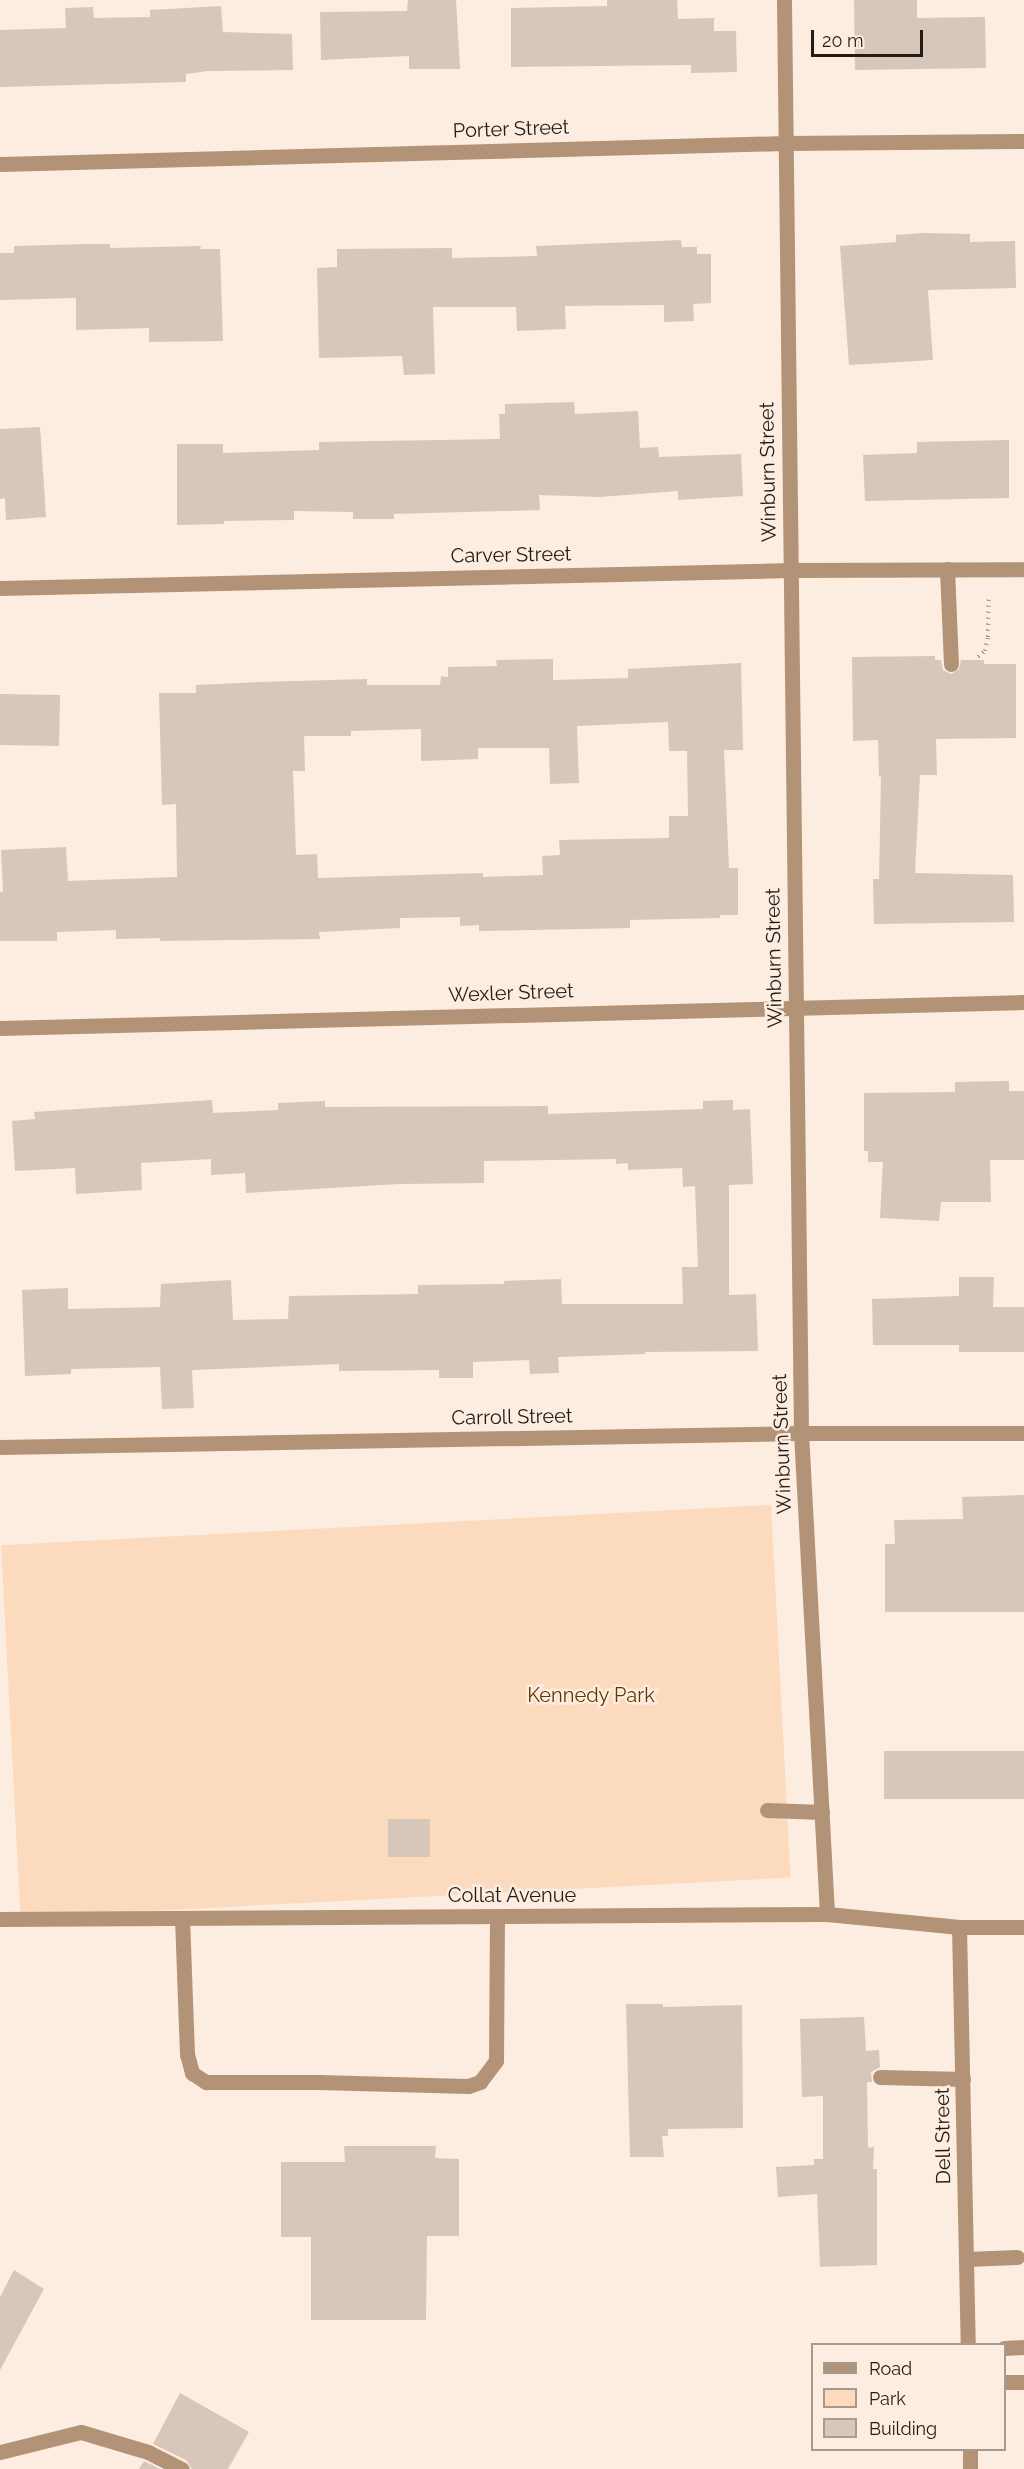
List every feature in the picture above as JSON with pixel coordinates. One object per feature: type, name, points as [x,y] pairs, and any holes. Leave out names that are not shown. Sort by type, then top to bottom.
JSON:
[{"type":"street","name":"Winburn Street","points":[[784,0],[801,1433],[827,1914]]},
{"type":"street","name":"Porter Street","points":[[0,164],[786,143],[1024,141]]},
{"type":"street","points":[[947,569],[951,664]]},
{"type":"street","name":"Carver Street","points":[[0,588],[791,570],[1024,569]]},
{"type":"street","name":"Wexler Street","points":[[0,1028],[1024,1002]]},
{"type":"street","name":"Carroll Street","points":[[0,1447],[801,1433],[1024,1433]]},
{"type":"street","points":[[767,1810],[822,1812]]},
{"type":"street","name":"Collat Avenue","points":[[0,1919],[827,1914],[959,1927],[1024,1927]]},
{"type":"street","points":[[182,1918],[187,2054],[192,2073],[206,2082],[468,2086],[480,2082],[496,2061],[497,1916]]},
{"type":"street","name":"Dell Street","points":[[959,1927],[968,2343]]},
{"type":"street","points":[[880,2077],[963,2079]]},
{"type":"street","points":[[966,2259],[1017,2257]]},
{"type":"street","points":[[1006,2348],[1024,2347]]},
{"type":"street","points":[[1006,2382],[1024,2382]]},
{"type":"street","points":[[0,2452],[81,2432],[148,2452],[182,2469]]},
{"type":"street","points":[[970,2451],[970,2469]]},
{"type":"path","points":[[950,647],[967,651],[976,660],[985,651],[988,637],[989,569]]},
{"type":"green space","name":"Kennedy Park","points":[[771,1505],[791,1877],[21,1918],[1,1545]]},
{"type":"building","points":[[408,0],[456,0],[460,69],[409,69],[409,56],[321,60],[320,12],[407,11]]},
{"type":"building","points":[[607,0],[677,0],[678,19],[714,18],[714,31],[736,31],[737,72],[691,73],[691,65],[511,67],[511,8],[607,6]]},
{"type":"building","points":[[854,0],[917,0],[917,18],[985,17],[986,68],[855,70]]},
{"type":"building","points":[[221,6],[223,32],[292,34],[293,70],[208,71],[186,74],[186,82],[0,87],[0,30],[66,28],[65,8],[93,7],[94,18],[150,17],[150,10]]},
{"type":"building","points":[[970,234],[970,242],[1015,241],[1016,288],[928,290],[933,360],[849,365],[840,246],[896,242],[896,235]]},
{"type":"building","points":[[681,240],[682,247],[697,247],[697,254],[711,254],[711,303],[693,304],[694,321],[664,322],[664,305],[565,306],[566,329],[517,331],[516,307],[433,307],[435,374],[404,375],[402,356],[319,358],[317,268],[337,267],[337,249],[452,248],[452,258],[537,256],[536,246]]},
{"type":"building","points":[[110,244],[110,248],[201,246],[200,249],[220,249],[223,341],[149,342],[149,328],[76,330],[76,298],[0,300],[0,253],[14,253],[14,246]]},
{"type":"building","points":[[574,402],[575,414],[638,411],[640,448],[658,447],[659,457],[741,454],[743,496],[678,500],[678,491],[600,497],[539,495],[540,510],[394,514],[394,519],[353,519],[353,512],[294,511],[294,520],[224,521],[224,524],[177,525],[177,444],[223,444],[223,453],[319,450],[319,442],[500,439],[499,414],[505,414],[505,404]]},
{"type":"building","points":[[40,427],[46,517],[6,520],[5,498],[0,499],[0,429]]},
{"type":"building","points":[[1009,440],[1009,498],[865,501],[863,455],[917,453],[917,442]]},
{"type":"building","points":[[935,656],[935,660],[941,660],[943,670],[951,674],[959,669],[961,660],[984,660],[984,664],[1016,664],[1016,738],[936,739],[937,775],[920,775],[915,873],[1013,875],[1014,922],[874,924],[873,879],[879,879],[881,776],[879,777],[878,740],[853,741],[852,657]]},
{"type":"building","points":[[553,659],[553,680],[628,678],[628,669],[741,663],[743,750],[724,750],[729,868],[738,868],[738,915],[720,915],[720,918],[630,920],[630,928],[479,931],[479,925],[460,926],[460,917],[400,918],[400,928],[319,932],[320,939],[160,941],[160,938],[116,939],[116,930],[57,932],[57,941],[0,941],[0,892],[3,892],[1,850],[66,847],[68,881],[177,877],[176,804],[162,805],[159,693],[196,693],[196,685],[260,682],[367,679],[367,685],[440,685],[441,676],[448,677],[448,667],[497,666],[496,660]],"holes":[[[668,722],[669,751],[687,751],[688,816],[669,816],[669,838],[559,840],[560,855],[542,856],[543,875],[483,877],[483,873],[318,878],[317,854],[296,855],[293,771],[305,771],[304,736],[351,736],[351,731],[421,729],[421,761],[478,759],[478,748],[549,748],[550,784],[579,783],[577,726]]]},
{"type":"building","points":[[0,694],[60,695],[59,746],[0,745]]},
{"type":"building","points":[[1009,1081],[1009,1091],[1024,1091],[1024,1160],[990,1160],[991,1202],[941,1202],[939,1221],[880,1218],[883,1162],[868,1162],[868,1151],[864,1151],[864,1093],[955,1092],[955,1082]]},
{"type":"building","points":[[212,1100],[213,1113],[278,1110],[278,1103],[325,1101],[325,1107],[548,1106],[548,1114],[703,1109],[703,1101],[733,1100],[733,1110],[750,1109],[753,1184],[729,1185],[729,1295],[756,1294],[758,1351],[645,1352],[645,1354],[558,1357],[559,1373],[530,1374],[529,1360],[473,1362],[473,1378],[439,1378],[439,1370],[339,1371],[339,1364],[192,1370],[194,1408],[162,1409],[160,1367],[71,1369],[71,1374],[25,1376],[22,1290],[68,1288],[68,1309],[160,1307],[161,1284],[231,1280],[233,1320],[288,1319],[289,1296],[418,1294],[418,1285],[504,1284],[504,1281],[561,1279],[562,1304],[683,1304],[682,1267],[698,1267],[695,1186],[683,1187],[682,1168],[628,1170],[628,1163],[616,1164],[616,1159],[484,1161],[484,1183],[399,1184],[246,1193],[245,1173],[211,1175],[211,1159],[141,1163],[142,1190],[76,1194],[75,1168],[15,1171],[12,1121],[35,1119],[34,1112]]},
{"type":"building","points":[[959,1277],[994,1277],[993,1307],[1024,1307],[1024,1352],[959,1352],[959,1345],[873,1345],[872,1299],[959,1296]]},
{"type":"building","points":[[1024,1495],[1024,1612],[885,1612],[885,1544],[895,1544],[894,1520],[963,1519],[962,1497]]},
{"type":"building","points":[[884,1751],[1024,1751],[1024,1799],[884,1799]]},
{"type":"building","points":[[388,1819],[430,1819],[430,1857],[388,1857]]},
{"type":"building","points":[[626,2004],[663,2004],[663,2007],[742,2005],[743,2128],[668,2129],[668,2136],[662,2136],[664,2157],[630,2157]]},
{"type":"building","points":[[864,2017],[866,2051],[879,2050],[880,2067],[871,2072],[872,2082],[867,2082],[868,2148],[874,2147],[873,2169],[877,2169],[877,2265],[820,2267],[817,2194],[778,2197],[776,2167],[814,2165],[814,2159],[823,2159],[823,2096],[802,2097],[800,2019]]},
{"type":"building","points":[[344,2146],[436,2146],[435,2158],[459,2159],[459,2236],[427,2236],[426,2320],[311,2320],[311,2237],[281,2237],[281,2162],[345,2162]]},
{"type":"building","points":[[14,2270],[44,2289],[0,2370],[0,2297]]},
{"type":"building","points":[[180,2393],[249,2432],[228,2469],[192,2469],[186,2460],[153,2444]]},
{"type":"building","points":[[144,2461],[160,2469],[139,2469]]}]
